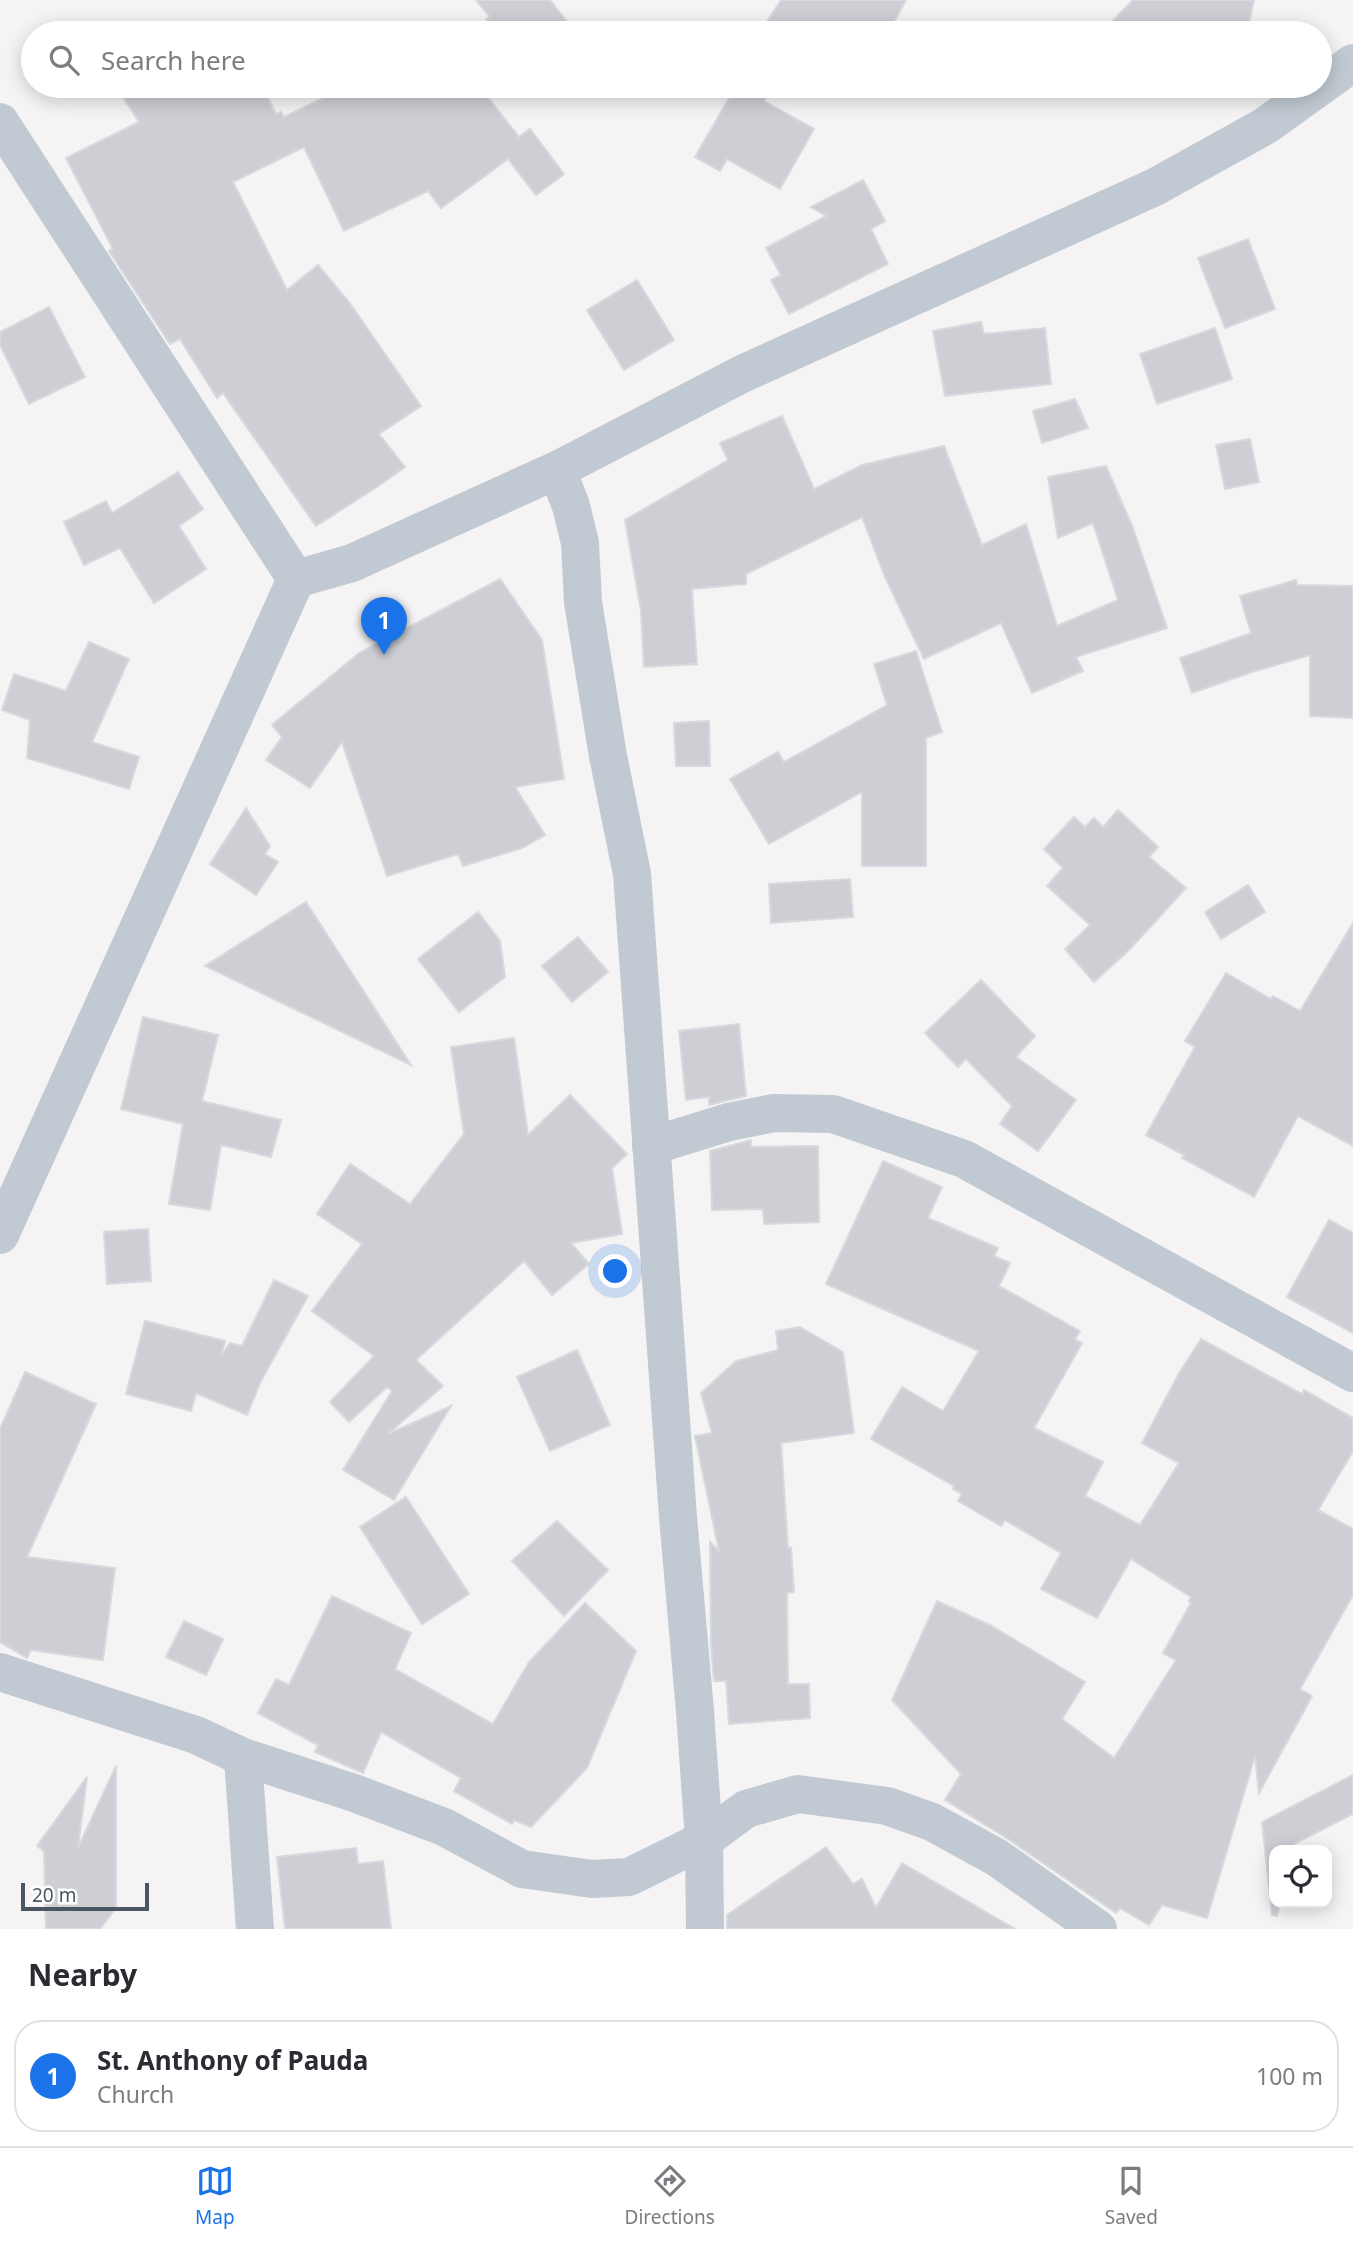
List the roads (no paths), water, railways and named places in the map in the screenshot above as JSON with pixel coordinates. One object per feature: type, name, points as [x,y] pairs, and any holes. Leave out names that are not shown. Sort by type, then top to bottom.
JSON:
[{"type":"street","points":[[1332,78],[1353,63]]},
{"type":"street","points":[[0,1235],[296,579],[352,563],[557,470],[742,374],[1155,187],[1265,126],[1304,98]]},
{"type":"street","points":[[0,122],[296,579]]},
{"type":"street","points":[[557,470],[571,506],[580,543],[583,602],[608,756],[632,874],[704,1840],[705,1929]]},
{"type":"street","points":[[651,1146],[729,1122],[774,1113],[833,1114],[964,1159],[1353,1373]]},
{"type":"street","points":[[0,1672],[196,1735],[243,1757],[354,1793],[444,1827],[522,1869],[592,1878],[629,1877],[704,1840],[746,1809],[798,1794],[887,1805],[932,1822],[996,1857],[1098,1929]]},
{"type":"street","points":[[243,1757],[255,1929]]},
{"type":"place","name":"St. Anthony of Pauda","points":[[384,655]]}]
